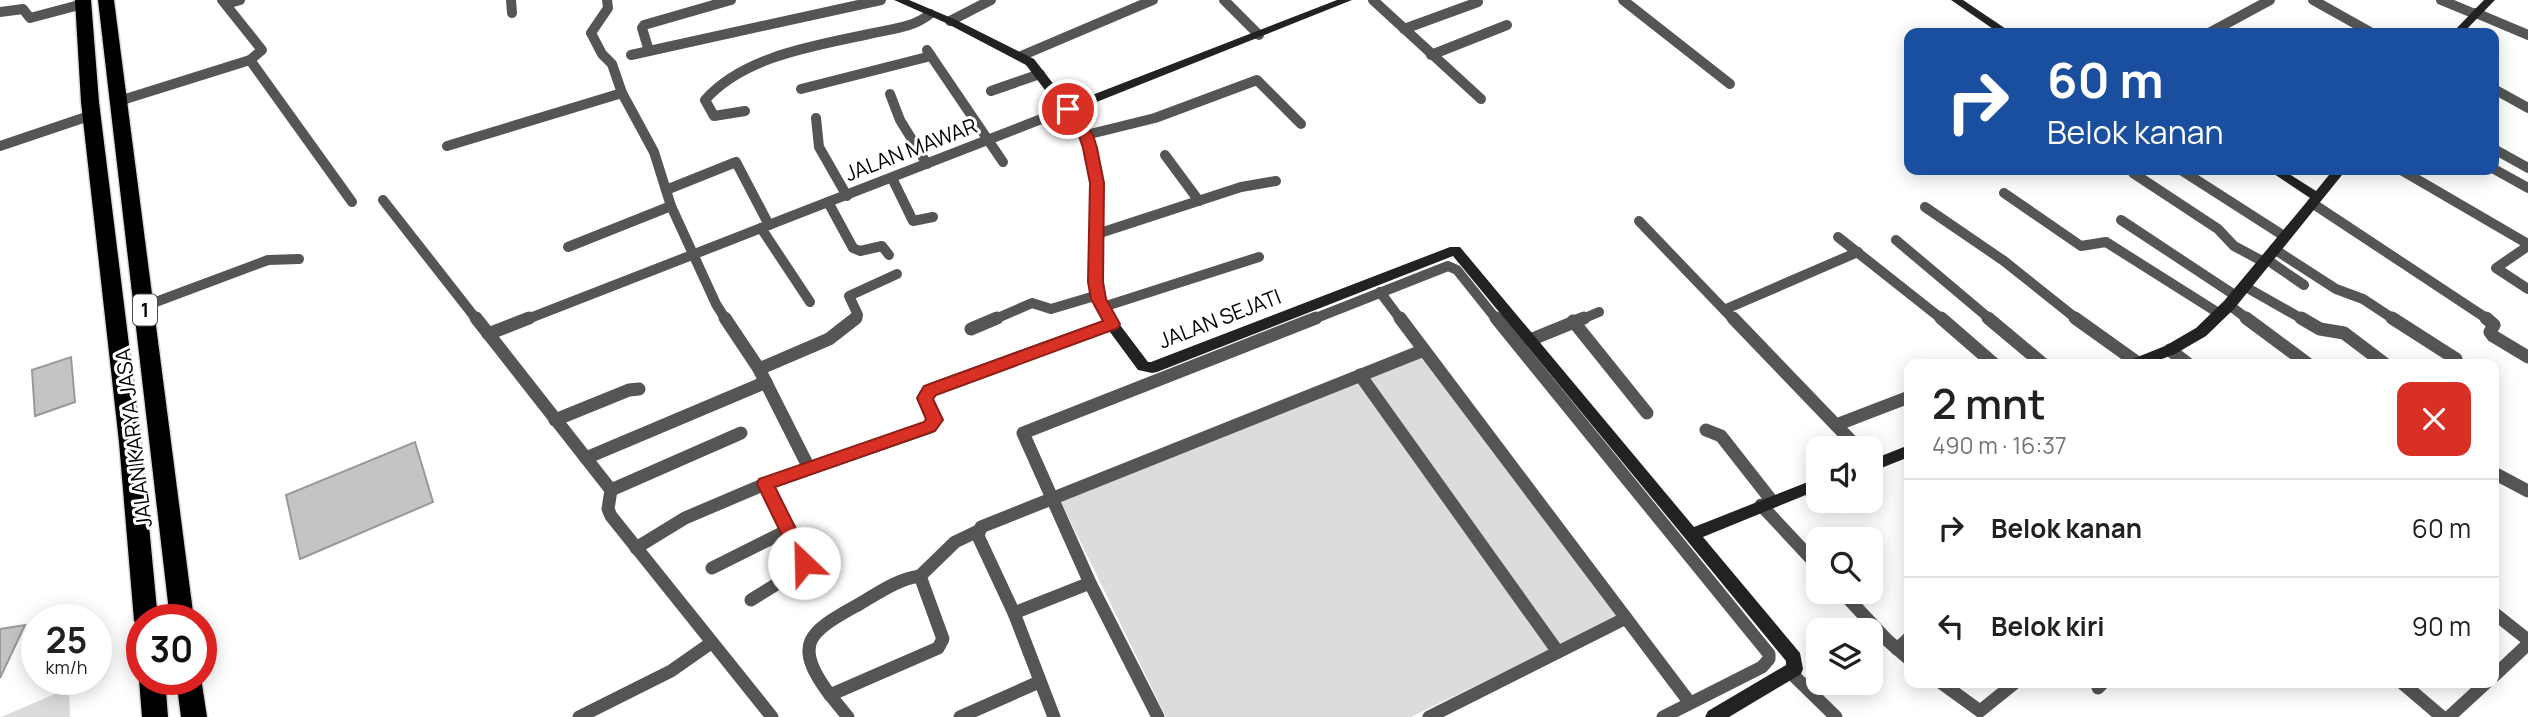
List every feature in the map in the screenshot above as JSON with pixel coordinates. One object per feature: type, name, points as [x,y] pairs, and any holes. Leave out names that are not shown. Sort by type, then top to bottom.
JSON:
[{"type":"highway","name":"JALAN KARYA JASA","points":[[106,0],[180,604]]},
{"type":"highway","name":"JALAN KARYA JASA","points":[[83,2],[92,115],[131,442],[145,604]]},
{"type":"highway","points":[[131,442],[158,431]]},
{"type":"highway","points":[[153,695],[155,717]]},
{"type":"highway","points":[[191,695],[194,717]]},
{"type":"street","points":[[224,2],[240,0]]},
{"type":"street","points":[[511,0],[512,13]]},
{"type":"street","points":[[607,0],[609,6],[592,33],[602,54],[612,64],[622,93],[653,152],[691,254],[716,304],[759,369],[809,468]]},
{"type":"street","points":[[649,51],[642,26],[731,0]]},
{"type":"street","points":[[631,55],[881,0]]},
{"type":"street","points":[[904,2],[921,0]]},
{"type":"street","points":[[950,22],[991,0]]},
{"type":"street","points":[[1021,56],[1153,0]]},
{"type":"street","name":"JALAN MAWAR","points":[[488,334],[1347,0]]},
{"type":"street","points":[[1373,0],[1481,100]]},
{"type":"street","points":[[1623,0],[1730,84]]},
{"type":"street","points":[[1956,0],[1998,28]]},
{"type":"street","points":[[2217,28],[2270,0]]},
{"type":"street","points":[[2313,0],[2363,28]]},
{"type":"street","points":[[2441,0],[2528,36]]},
{"type":"street","points":[[2462,28],[2490,0]]},
{"type":"street","points":[[1229,1],[1259,35]]},
{"type":"street","points":[[0,12],[18,8],[23,9],[30,18],[36,18],[83,2]]},
{"type":"street","points":[[119,101],[258,56],[262,50],[224,2]]},
{"type":"street","name":"JALAN SEJATI","points":[[904,2],[1021,56],[1040,74],[1086,135],[1097,183],[1095,282],[1112,324],[1143,366],[1152,368],[1455,250],[1530,340]]},
{"type":"street","points":[[1404,29],[1478,2]]},
{"type":"street","points":[[745,111],[715,116],[705,100],[716,87],[752,65],[919,23],[930,13]]},
{"type":"street","points":[[1431,55],[1507,25]]},
{"type":"street","points":[[801,89],[929,53],[1003,162]]},
{"type":"street","points":[[250,60],[352,202]]},
{"type":"street","points":[[991,91],[1040,74]]},
{"type":"street","points":[[1086,135],[1155,118],[1257,80],[1301,124]]},
{"type":"street","points":[[2499,92],[2528,108]]},
{"type":"street","points":[[447,146],[622,93]]},
{"type":"street","points":[[890,94],[900,120],[927,164]]},
{"type":"street","points":[[0,146],[92,115]]},
{"type":"street","points":[[816,118],[819,147],[846,196]]},
{"type":"street","points":[[2499,152],[2528,168]]},
{"type":"street","points":[[1165,155],[1199,201]]},
{"type":"street","points":[[666,190],[736,162],[765,227],[810,302]]},
{"type":"street","points":[[2499,172],[2528,188]]},
{"type":"street","points":[[2136,175],[2218,229],[2245,253],[2268,257],[2363,299],[2456,359]]},
{"type":"street","points":[[2189,175],[2284,236]]},
{"type":"street","points":[[2281,175],[2491,321],[2494,325],[2490,332],[2493,336],[2528,357]]},
{"type":"street","points":[[2150,359],[2201,332],[2232,300],[2336,175]]},
{"type":"street","points":[[2409,175],[2528,245],[2496,268],[2528,289]]},
{"type":"street","points":[[892,178],[913,221],[933,217]]},
{"type":"street","points":[[1097,234],[1241,187],[1276,181]]},
{"type":"street","points":[[2004,193],[2081,246],[2106,242],[2232,300],[2320,329],[2344,333],[2378,359]]},
{"type":"street","points":[[383,200],[611,490],[609,514],[772,717]]},
{"type":"street","points":[[828,202],[853,248],[860,251],[882,246],[889,255]]},
{"type":"street","points":[[568,247],[671,206]]},
{"type":"street","points":[[1924,207],[2004,261],[2049,299],[2139,359]]},
{"type":"street","points":[[1639,220],[1847,436]]},
{"type":"street","points":[[2121,220],[2232,300],[2302,359]]},
{"type":"street","points":[[1838,237],[1951,325],[1988,359]]},
{"type":"street","points":[[1896,240],[2037,359]]},
{"type":"street","points":[[1726,309],[1858,252]]},
{"type":"street","points":[[971,329],[1032,303],[1051,309],[1101,301],[1259,257]]},
{"type":"street","points":[[2268,257],[2304,285]]},
{"type":"street","points":[[145,306],[268,260],[299,259]]},
{"type":"street","points":[[1157,717],[1090,583],[1022,436],[1025,430],[1444,267],[1457,270],[1765,648],[1769,659],[1767,663],[1663,717]]},
{"type":"street","points":[[759,369],[835,335],[855,321],[858,315],[849,296],[897,274]]},
{"type":"street","points":[[1380,292],[1690,703]]},
{"type":"street","points":[[1599,312],[1530,340],[1794,658],[1796,665],[1790,672],[1715,717]]},
{"type":"street","points":[[1573,321],[1647,413]]},
{"type":"street","points":[[636,548],[685,518],[765,484],[930,426],[934,420],[925,395],[935,388],[1112,324]]},
{"type":"street","points":[[848,717],[816,672],[809,649],[812,637],[825,624],[870,597],[920,576],[961,537],[1423,350]]},
{"type":"street","points":[[2170,350],[2182,359]]},
{"type":"street","points":[[1360,375],[1558,652]]},
{"type":"street","points":[[586,458],[766,382]]},
{"type":"street","points":[[555,420],[629,390],[639,389]]},
{"type":"street","points":[[1836,425],[1904,399]]},
{"type":"street","points":[[1706,430],[1721,436],[1767,503],[1806,551]]},
{"type":"street","points":[[611,490],[741,433]]},
{"type":"street","points":[[1883,460],[1904,453]]},
{"type":"street","points":[[2499,476],[2528,491]]},
{"type":"street","points":[[751,600],[803,565],[804,560],[765,484]]},
{"type":"street","points":[[1690,535],[1806,488]]},
{"type":"street","points":[[712,568],[790,529]]},
{"type":"street","points":[[978,531],[1014,613],[1054,717]]},
{"type":"street","points":[[830,695],[938,648],[942,643],[943,639],[920,576]]},
{"type":"street","points":[[1014,613],[1090,583]]},
{"type":"street","points":[[1854,604],[1904,655]]},
{"type":"street","points":[[2499,617],[2528,642],[2499,671]]},
{"type":"street","points":[[1429,717],[1626,618]]},
{"type":"street","points":[[579,717],[671,671],[711,643]]},
{"type":"street","points":[[1897,649],[1904,643]]},
{"type":"street","points":[[1790,672],[1836,717]]},
{"type":"street","points":[[960,717],[979,713],[1039,682]]},
{"type":"street","points":[[1948,688],[1980,711],[2009,688]]},
{"type":"street","points":[[2408,688],[2442,717]]},
{"type":"street","points":[[2449,717],[2480,688]]},
{"type":"shaded area","points":[[1423,356],[1619,616],[1411,717],[1166,717],[1060,500]]},
{"type":"shaded area","points":[[53,695],[69,695],[70,717],[1,717]]},
{"type":"building","points":[[71,357],[75,402],[35,416],[32,370]]},
{"type":"building","points":[[415,442],[433,502],[300,559],[286,495]]},
{"type":"building","points":[[21,626],[21,633],[0,678],[0,629]]},
{"type":"route","points":[[804,563],[790,529],[765,484],[924,429],[934,423],[934,415],[925,398],[930,390],[1112,324],[1099,299],[1095,282],[1098,202],[1090,148],[1086,135],[1068,109]]}]
